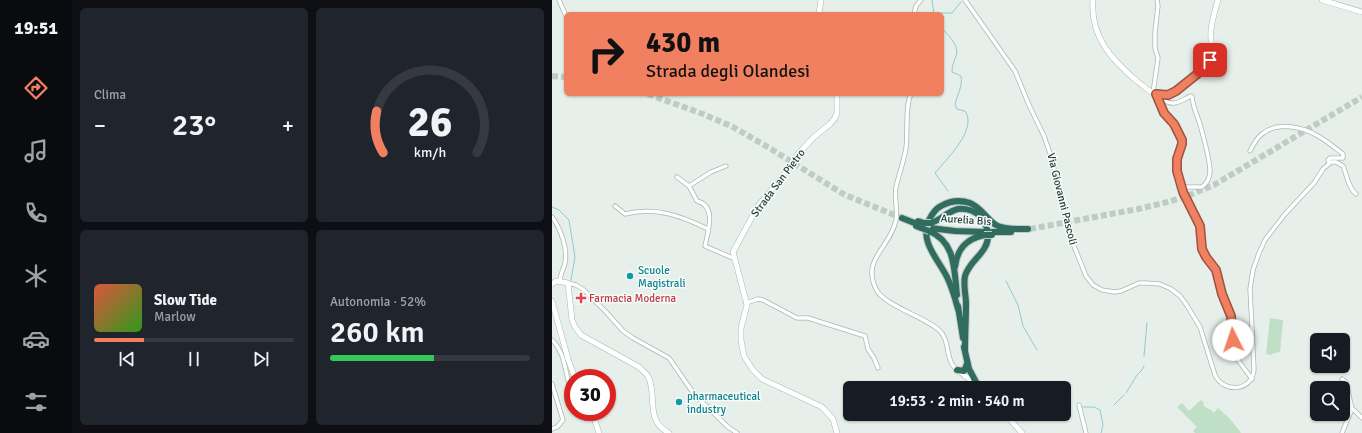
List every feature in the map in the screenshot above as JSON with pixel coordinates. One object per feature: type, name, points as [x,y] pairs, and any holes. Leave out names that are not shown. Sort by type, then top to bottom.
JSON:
[{"type":"highway","name":"Aurelia Bis","points":[[904,219],[917,224],[930,227],[984,234],[1029,229],[1011,229],[1000,227],[975,206],[964,202],[948,203],[934,211],[926,228],[926,239],[929,248],[948,279],[958,309]]},
{"type":"highway","points":[[956,286],[949,248],[943,239],[930,227],[950,212],[958,209],[965,209],[980,216],[987,228],[988,240],[986,246],[970,266],[965,276],[965,350]]},
{"type":"highway","points":[[975,381],[968,366],[965,350],[958,309],[955,268],[959,251],[968,242],[984,234]]},
{"type":"highway","points":[[957,370],[964,370],[968,366]]},
{"type":"highway","points":[[965,376],[968,366]]},
{"type":"street","points":[[559,0],[564,12]]},
{"type":"street","points":[[819,12],[821,0]]},
{"type":"street","points":[[914,12],[916,6],[921,0]]},
{"type":"street","name":"Via Giovanni Pascoli","points":[[965,0],[1015,70],[1029,105],[1044,136],[1052,159],[1070,236],[1086,276],[1093,285],[1102,290],[1115,292],[1146,282],[1160,284],[1172,289],[1186,304],[1200,327],[1218,380],[1221,384],[1232,388],[1245,385],[1252,379]]},
{"type":"street","points":[[1093,0],[1093,17],[1106,51],[1125,70],[1161,99],[1172,104],[1180,102],[1190,96],[1192,97],[1194,110],[1200,124],[1210,171],[1206,183],[1202,187],[1186,187],[1181,184]]},
{"type":"street","points":[[1157,0],[1158,6],[1155,32],[1155,48],[1158,58],[1156,94],[1164,113],[1174,124],[1182,140],[1176,164],[1183,192],[1200,226],[1202,249],[1216,270],[1222,294],[1231,316],[1235,356],[1252,379]]},
{"type":"street","points":[[1156,94],[1168,95],[1176,91],[1206,67],[1211,55],[1211,26],[1218,0]]},
{"type":"street","points":[[1322,0],[1362,12]]},
{"type":"street","name":"Strada San Pietro","points":[[734,259],[733,252],[758,206],[783,176],[798,154],[835,118],[837,113],[837,96]]},
{"type":"street","points":[[910,96],[906,149],[895,196],[896,219],[894,227],[876,256],[872,265],[871,274],[876,291],[889,302],[912,313],[940,331],[945,339],[951,363],[957,370],[972,381]]},
{"type":"street","points":[[1250,151],[1259,137],[1268,130],[1282,127],[1296,128],[1320,137],[1343,154],[1343,158],[1335,157],[1328,160],[1329,163],[1314,183],[1285,214],[1265,240],[1253,270],[1250,289],[1254,369],[1252,379]]},
{"type":"street","points":[[1329,163],[1336,162],[1343,166],[1346,178],[1356,194]]},
{"type":"street","points":[[689,186],[711,172],[726,166]]},
{"type":"street","points":[[676,177],[689,186],[697,201],[702,202],[711,219],[705,246],[734,259],[746,303],[746,312],[741,328],[741,340],[744,356],[753,370],[762,379],[822,407],[833,419],[837,433]]},
{"type":"street","points":[[615,206],[625,214],[642,210],[663,212],[691,221],[708,229]]},
{"type":"street","points":[[552,218],[558,227],[565,248],[565,265],[560,276],[560,281]]},
{"type":"street","points":[[552,284],[556,281],[560,281],[576,285],[584,290],[623,331],[669,358],[694,394],[728,428],[738,433]]},
{"type":"street","points":[[568,283],[572,320],[575,327],[581,335],[639,367],[644,372],[650,382],[653,414],[659,426],[669,433]]},
{"type":"street","points":[[746,303],[758,299],[763,300],[797,318],[808,318],[865,336],[868,349],[878,368]]},
{"type":"street","points":[[552,301],[572,369]]},
{"type":"street","points":[[552,340],[557,344],[565,369]]},
{"type":"street","points":[[1342,380],[1346,382],[1352,409],[1342,433]]},
{"type":"street","points":[[552,384],[563,420],[557,427],[552,429]]},
{"type":"street","points":[[1079,405],[1086,433]]},
{"type":"street","points":[[1352,409],[1362,418]]},
{"type":"street","points":[[595,421],[599,433]]},
{"type":"street","points":[[1011,421],[1022,433]]},
{"type":"green space","points":[[1270,318],[1283,320],[1280,352],[1271,355],[1266,354]]},
{"type":"green space","points":[[1201,400],[1204,403],[1203,405],[1214,413],[1218,408],[1230,419],[1241,433],[1195,433],[1193,431],[1197,427],[1177,407],[1182,403],[1189,411]]},
{"type":"waterway","points":[[932,0],[934,12]]},
{"type":"waterway","points":[[944,13],[952,13],[961,2]]},
{"type":"waterway","points":[[944,30],[955,44],[957,52],[952,72],[961,76],[961,87],[955,105],[957,109],[965,111],[968,118],[964,135],[959,144],[935,173],[948,191]]},
{"type":"waterway","points":[[552,207],[559,210],[569,220],[575,257],[571,280]]},
{"type":"waterway","points":[[1006,281],[1018,305],[1023,326],[1037,350]]},
{"type":"waterway","points":[[1144,356],[1147,323]]},
{"type":"waterway","points":[[1126,393],[1144,366]]},
{"type":"waterway","points":[[1114,405],[1124,395]]},
{"type":"waterway","points":[[1083,407],[1094,407],[1100,410],[1103,425],[1101,433]]},
{"type":"tunnel","points":[[552,76],[564,77]]},
{"type":"tunnel","points":[[654,96],[703,114],[733,127],[845,195],[902,218]]},
{"type":"tunnel","points":[[1030,229],[1138,209],[1187,196],[1214,185],[1362,97]]},
{"type":"place","name":"Scuole Magistrali","points":[[630,276]]},
{"type":"place","name":"Farmacia Moderna","points":[[581,298]]},
{"type":"place","name":"pharmaceutical industry","points":[[679,402]]},
{"type":"route","points":[[1210,60],[1206,67],[1176,91],[1168,95],[1156,94],[1164,113],[1174,124],[1182,140],[1176,164],[1177,171],[1183,192],[1200,226],[1202,249],[1207,259],[1216,270],[1222,294],[1231,316],[1233,340]]}]
